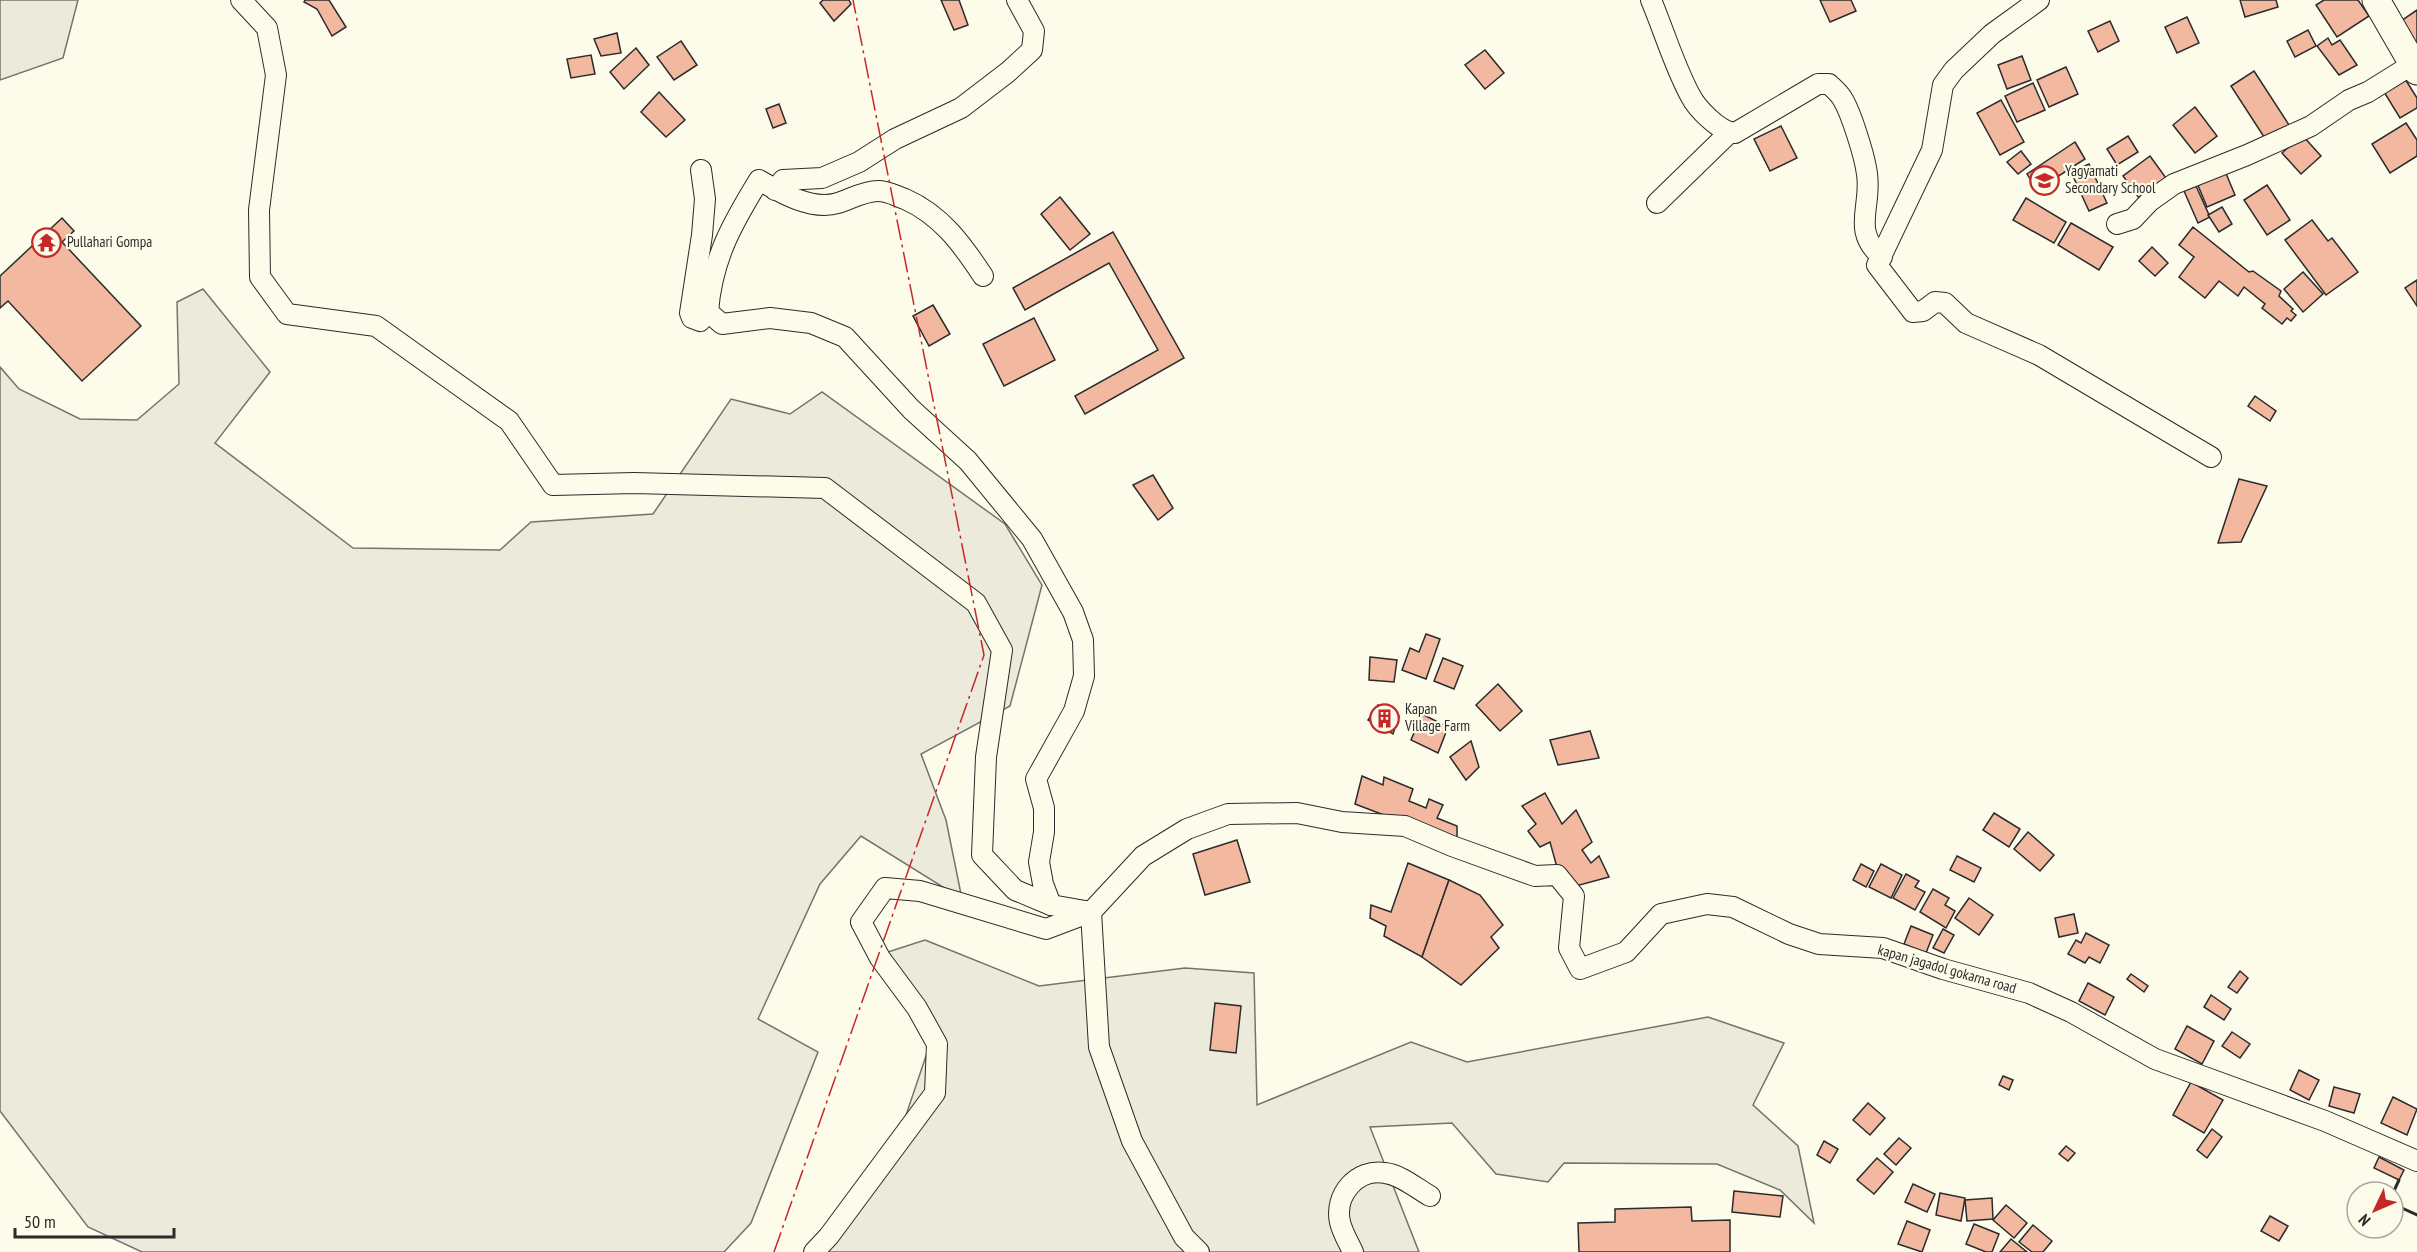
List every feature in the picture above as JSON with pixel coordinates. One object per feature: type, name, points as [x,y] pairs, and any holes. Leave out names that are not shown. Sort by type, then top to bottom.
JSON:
[{"type":"main road","points":[[2376,0],[2415,67]]},
{"type":"street","points":[[241,0],[267,28],[276,75],[259,210],[260,276],[287,314],[376,326],[509,421],[553,485],[634,483],[825,488],[976,603],[1002,650],[986,757],[982,855],[1015,890],[1052,905],[1091,912]]},
{"type":"street","points":[[775,190],[783,180],[822,178],[859,162],[895,139],[961,108],[1008,72],[1032,50],[1034,31],[1017,0]]},
{"type":"street","points":[[1651,0],[1690,96],[1729,133],[1735,133],[1818,84],[1829,84],[1842,97],[1867,174],[1867,207],[1863,224],[1871,248],[1882,257]]},
{"type":"street","points":[[2039,0],[1992,34],[1954,70],[1943,85],[1932,150],[1877,266],[1912,312],[1923,311],[1935,302],[1945,303],[1966,323],[2039,355],[2211,457]]},
{"type":"street","points":[[2117,224],[2133,219],[2150,201],[2174,184],[2311,126],[2349,100],[2415,67]]},
{"type":"street","points":[[1657,202],[1729,133]]},
{"type":"street","points":[[701,170],[705,199],[703,226],[690,313],[692,318],[700,321],[708,312],[714,268],[731,226],[759,180],[775,190],[809,203],[834,204],[862,194],[878,191],[890,193],[919,206],[940,221],[963,244],[984,276]]},
{"type":"street","points":[[708,312],[723,324],[770,318],[811,323],[845,337],[911,408],[968,462],[1032,539],[1072,612],[1083,640],[1084,676],[1074,711],[1036,779],[1044,808],[1044,832],[1039,862],[1043,884],[1052,905]]},
{"type":"street","name":"kapan jagadol gokarna road","points":[[1091,912],[1143,856],[1188,830],[1228,814],[1297,813],[1342,822],[1405,826],[1535,876],[1557,875],[1574,896],[1569,948],[1580,969],[1626,952],[1661,914],[1707,904],[1733,907],[1789,934],[1820,944],[1883,948],[1943,969],[2029,993],[2092,1023],[2155,1059],[2325,1121],[2417,1161]]},
{"type":"street","points":[[814,1252],[829,1236],[935,1093],[937,1044],[917,1008],[880,958],[861,922],[885,888],[920,891],[1046,929],[1091,912]]},
{"type":"street","points":[[1091,912],[1099,1047],[1132,1141],[1184,1245],[1199,1252]]},
{"type":"street","points":[[1353,1252],[1340,1224],[1339,1211],[1341,1198],[1348,1186],[1358,1178],[1370,1173],[1384,1172],[1396,1176],[1430,1196]]},
{"type":"shaded area","points":[[0,0],[78,0],[63,58],[0,80]]},
{"type":"shaded area","points":[[203,289],[270,372],[215,443],[353,548],[500,550],[531,522],[653,514],[731,399],[790,414],[822,392],[1005,524],[1042,585],[1010,706],[921,754],[946,820],[962,899],[861,836],[820,884],[758,1019],[818,1052],[751,1223],[724,1252],[142,1252],[88,1227],[0,1111],[0,367],[19,389],[80,419],[137,420],[179,384],[177,302]]},
{"type":"shaded area","points":[[925,940],[1039,986],[1185,968],[1254,973],[1257,1105],[1411,1042],[1467,1062],[1708,1017],[1784,1043],[1753,1105],[1798,1146],[1814,1223],[1780,1190],[1717,1164],[1564,1163],[1548,1182],[1496,1174],[1452,1123],[1370,1127],[1419,1252],[816,1252],[900,1133],[931,1041],[888,952]]},
{"type":"building","points":[[305,0],[329,0],[346,27],[332,36],[317,9],[304,2]]},
{"type":"building","points":[[823,0],[849,0],[851,4],[834,21],[820,3]]},
{"type":"building","points":[[941,0],[959,0],[968,25],[954,30]]},
{"type":"building","points":[[1820,0],[1851,0],[1856,11],[1830,22]]},
{"type":"building","points":[[2240,0],[2276,0],[2278,7],[2245,17]]},
{"type":"building","points":[[2324,0],[2358,0],[2369,16],[2337,37],[2316,5]]},
{"type":"building","points":[[2417,10],[2417,44],[2401,21]]},
{"type":"building","points":[[2187,17],[2199,43],[2177,53],[2165,27]]},
{"type":"building","points":[[2110,21],[2119,41],[2098,52],[2088,31]]},
{"type":"building","points":[[2308,30],[2316,46],[2295,57],[2287,41]]},
{"type":"building","points":[[617,33],[621,53],[601,56],[594,39]]},
{"type":"building","points":[[2328,38],[2332,45],[2340,40],[2357,65],[2339,75],[2317,46]]},
{"type":"building","points":[[681,41],[697,65],[674,80],[657,57]]},
{"type":"building","points":[[636,48],[649,65],[624,89],[610,72]]},
{"type":"building","points":[[1485,50],[1504,73],[1485,89],[1465,65]]},
{"type":"building","points":[[591,55],[595,74],[571,78],[567,59]]},
{"type":"building","points":[[2022,56],[2031,80],[2007,89],[1998,65]]},
{"type":"building","points":[[2066,67],[2078,94],[2049,107],[2037,80]]},
{"type":"building","points":[[2254,71],[2289,125],[2266,140],[2231,86]]},
{"type":"building","points":[[2402,74],[2417,98],[2417,108],[2400,118],[2381,87]]},
{"type":"building","points":[[2033,83],[2045,110],[2017,122],[2005,96]]},
{"type":"building","points":[[659,92],[685,120],[666,137],[641,112]]},
{"type":"building","points":[[2001,100],[2024,142],[2000,155],[1977,113]]},
{"type":"building","points":[[779,104],[786,123],[773,128],[766,109]]},
{"type":"building","points":[[2195,107],[2217,136],[2195,153],[2173,125]]},
{"type":"building","points":[[2406,123],[2417,140],[2417,156],[2390,173],[2372,144]]},
{"type":"building","points":[[1781,126],[1797,158],[1770,171],[1754,139]]},
{"type":"building","points":[[2302,135],[2321,156],[2301,174],[2282,153]]},
{"type":"building","points":[[2128,136],[2138,152],[2117,165],[2107,149]]},
{"type":"building","points":[[2075,142],[2085,159],[2037,190],[2027,174]]},
{"type":"building","points":[[2021,151],[2031,164],[2018,174],[2007,162]]},
{"type":"building","points":[[2150,156],[2166,178],[2139,198],[2123,176]]},
{"type":"building","points":[[2089,164],[2107,203],[2089,211],[2071,172]]},
{"type":"building","points":[[2225,171],[2235,195],[2207,207],[2197,183]]},
{"type":"building","points":[[2267,185],[2290,220],[2267,235],[2244,200]]},
{"type":"building","points":[[2196,186],[2210,217],[2198,223],[2184,191]]},
{"type":"building","points":[[1060,197],[1090,234],[1070,250],[1041,214]]},
{"type":"building","points":[[2026,198],[2066,222],[2054,243],[2013,220]]},
{"type":"building","points":[[2222,207],[2232,224],[2219,232],[2208,215]]},
{"type":"building","points":[[62,218],[74,231],[62,242],[141,326],[82,381],[8,301],[0,308],[0,276]]},
{"type":"building","points":[[2312,220],[2328,241],[2332,238],[2358,272],[2326,295],[2285,240]]},
{"type":"building","points":[[2071,223],[2113,247],[2099,270],[2058,245]]},
{"type":"building","points":[[2193,227],[2249,272],[2253,271],[2281,291],[2279,296],[2296,315],[2291,321],[2287,318],[2282,324],[2262,308],[2265,304],[2244,287],[2238,296],[2219,281],[2205,298],[2179,277],[2194,257],[2179,245]]},
{"type":"building","points":[[1113,232],[1184,358],[1085,414],[1075,396],[1158,350],[1109,263],[1025,310],[1013,288]]},
{"type":"building","points":[[2152,247],[2168,263],[2155,276],[2139,261]]},
{"type":"building","points":[[2303,272],[2323,294],[2303,312],[2284,289]]},
{"type":"building","points":[[2417,280],[2417,306],[2405,288]]},
{"type":"building","points":[[933,305],[950,334],[929,346],[913,316]]},
{"type":"building","points":[[1034,318],[1055,360],[1004,386],[983,344]]},
{"type":"building","points":[[2255,396],[2276,411],[2270,421],[2248,406]]},
{"type":"building","points":[[1153,475],[1173,508],[1158,520],[1133,485]]},
{"type":"building","points":[[2239,479],[2267,486],[2241,542],[2218,543]]},
{"type":"building","points":[[1426,634],[1440,639],[1426,679],[1402,670],[1410,648],[1419,652]]},
{"type":"building","points":[[1370,657],[1397,660],[1394,682],[1369,680]]},
{"type":"building","points":[[1443,658],[1463,666],[1454,689],[1434,681]]},
{"type":"building","points":[[1498,684],[1522,711],[1500,731],[1476,705]]},
{"type":"building","name":"Kapan Village Farm","points":[[1378,705],[1399,716],[1393,734],[1368,720]]},
{"type":"building","points":[[1422,714],[1448,727],[1438,753],[1411,740]]},
{"type":"building","points":[[1590,731],[1599,758],[1558,765],[1550,740]]},
{"type":"building","points":[[1471,741],[1479,767],[1466,780],[1450,757]]},
{"type":"building","points":[[1362,776],[1383,785],[1384,777],[1413,789],[1409,801],[1426,808],[1429,799],[1443,805],[1437,818],[1457,826],[1457,843],[1355,804]]},
{"type":"building","points":[[1545,793],[1562,824],[1576,810],[1592,842],[1582,850],[1591,863],[1599,856],[1609,877],[1576,886],[1558,871],[1550,842],[1540,847],[1528,831],[1536,824],[1522,806]]},
{"type":"building","points":[[1994,813],[2020,829],[2009,847],[1983,830]]},
{"type":"building","points":[[2028,832],[2054,855],[2040,871],[2014,849]]},
{"type":"building","points":[[1237,840],[1250,882],[1205,895],[1193,854]]},
{"type":"building","points":[[1957,856],[1981,868],[1974,882],[1950,870]]},
{"type":"building","points":[[1408,863],[1449,880],[1422,957],[1384,936],[1386,926],[1370,918],[1371,905],[1391,912]]},
{"type":"building","points":[[1861,864],[1874,871],[1866,887],[1853,880]]},
{"type":"building","points":[[1881,864],[1902,875],[1891,898],[1869,887]]},
{"type":"building","points":[[1906,874],[1919,881],[1915,887],[1925,892],[1915,910],[1893,898]]},
{"type":"building","points":[[1449,880],[1480,895],[1503,925],[1491,937],[1499,948],[1461,985],[1422,957]]},
{"type":"building","points":[[1933,889],[1949,898],[1945,905],[1955,911],[1946,928],[1920,912]]},
{"type":"building","points":[[1969,898],[1993,915],[1979,935],[1955,918]]},
{"type":"building","points":[[2074,914],[2078,933],[2059,937],[2055,918]]},
{"type":"building","points":[[1911,926],[1933,935],[1926,953],[1904,944]]},
{"type":"building","points":[[1943,929],[1954,935],[1944,953],[1933,948]]},
{"type":"building","points":[[2086,933],[2109,945],[2100,963],[2089,957],[2085,963],[2068,954],[2076,940],[2081,943]]},
{"type":"building","points":[[2240,971],[2248,978],[2237,993],[2228,987]]},
{"type":"building","points":[[2131,974],[2148,986],[2144,992],[2127,979]]},
{"type":"building","points":[[2088,983],[2114,997],[2105,1015],[2079,1001]]},
{"type":"building","points":[[2211,995],[2231,1009],[2224,1020],[2204,1007]]},
{"type":"building","points":[[1215,1003],[1241,1006],[1236,1053],[1210,1050]]},
{"type":"building","points":[[2187,1026],[2214,1041],[2202,1064],[2175,1049]]},
{"type":"building","points":[[2232,1032],[2250,1044],[2240,1058],[2222,1046]]},
{"type":"building","points":[[2299,1070],[2319,1080],[2309,1100],[2290,1090]]},
{"type":"building","points":[[2003,1076],[2013,1080],[2009,1090],[1999,1085]]},
{"type":"building","points":[[2191,1082],[2223,1100],[2204,1133],[2173,1115]]},
{"type":"building","points":[[2334,1087],[2360,1094],[2354,1113],[2329,1106]]},
{"type":"building","points":[[2393,1097],[2417,1109],[2407,1135],[2381,1123]]},
{"type":"building","points":[[1868,1103],[1885,1118],[1870,1135],[1853,1120]]},
{"type":"building","points":[[2212,1129],[2222,1137],[2207,1158],[2197,1150]]},
{"type":"building","points":[[1899,1138],[1911,1148],[1896,1165],[1884,1154]]},
{"type":"building","points":[[1824,1141],[1838,1149],[1830,1163],[1817,1155]]},
{"type":"building","points":[[2066,1146],[2075,1153],[2068,1161],[2059,1154]]},
{"type":"building","points":[[2379,1157],[2404,1170],[2399,1180],[2374,1168]]},
{"type":"building","points":[[1877,1158],[1893,1172],[1874,1194],[1857,1180]]},
{"type":"building","points":[[1913,1184],[1935,1194],[1927,1212],[1905,1202]]},
{"type":"building","points":[[1734,1191],[1783,1196],[1780,1217],[1732,1212]]},
{"type":"building","points":[[1940,1193],[1965,1198],[1961,1221],[1936,1215]]},
{"type":"building","points":[[1992,1198],[1993,1219],[1967,1221],[1965,1200]]},
{"type":"building","points":[[2006,1205],[2027,1223],[2014,1238],[1993,1220]]},
{"type":"building","points":[[1691,1207],[1692,1221],[1730,1220],[1730,1252],[1579,1252],[1578,1223],[1615,1222],[1615,1209]]},
{"type":"building","points":[[2270,1216],[2288,1226],[2279,1241],[2261,1231]]},
{"type":"building","points":[[1907,1221],[1930,1230],[1922,1252],[1898,1244]]},
{"type":"building","points":[[1974,1224],[1999,1234],[1992,1252],[1966,1244]]},
{"type":"building","points":[[2033,1225],[2052,1241],[2043,1252],[2032,1252],[2019,1242]]},
{"type":"building","points":[[2011,1239],[2027,1252],[2000,1252]]},
{"type":"wall","points":[[2405,1210],[2417,1215]]},
{"type":"power","points":[[774,1252],[984,655],[853,0]]},
{"type":"place","name":"Yagyamati Secondary School","points":[[2044,180]]},
{"type":"place","name":"Pullahari Gompa","points":[[46,242]]},
{"type":"place","name":"Kapan Village Farm","points":[[1384,718]]}]
